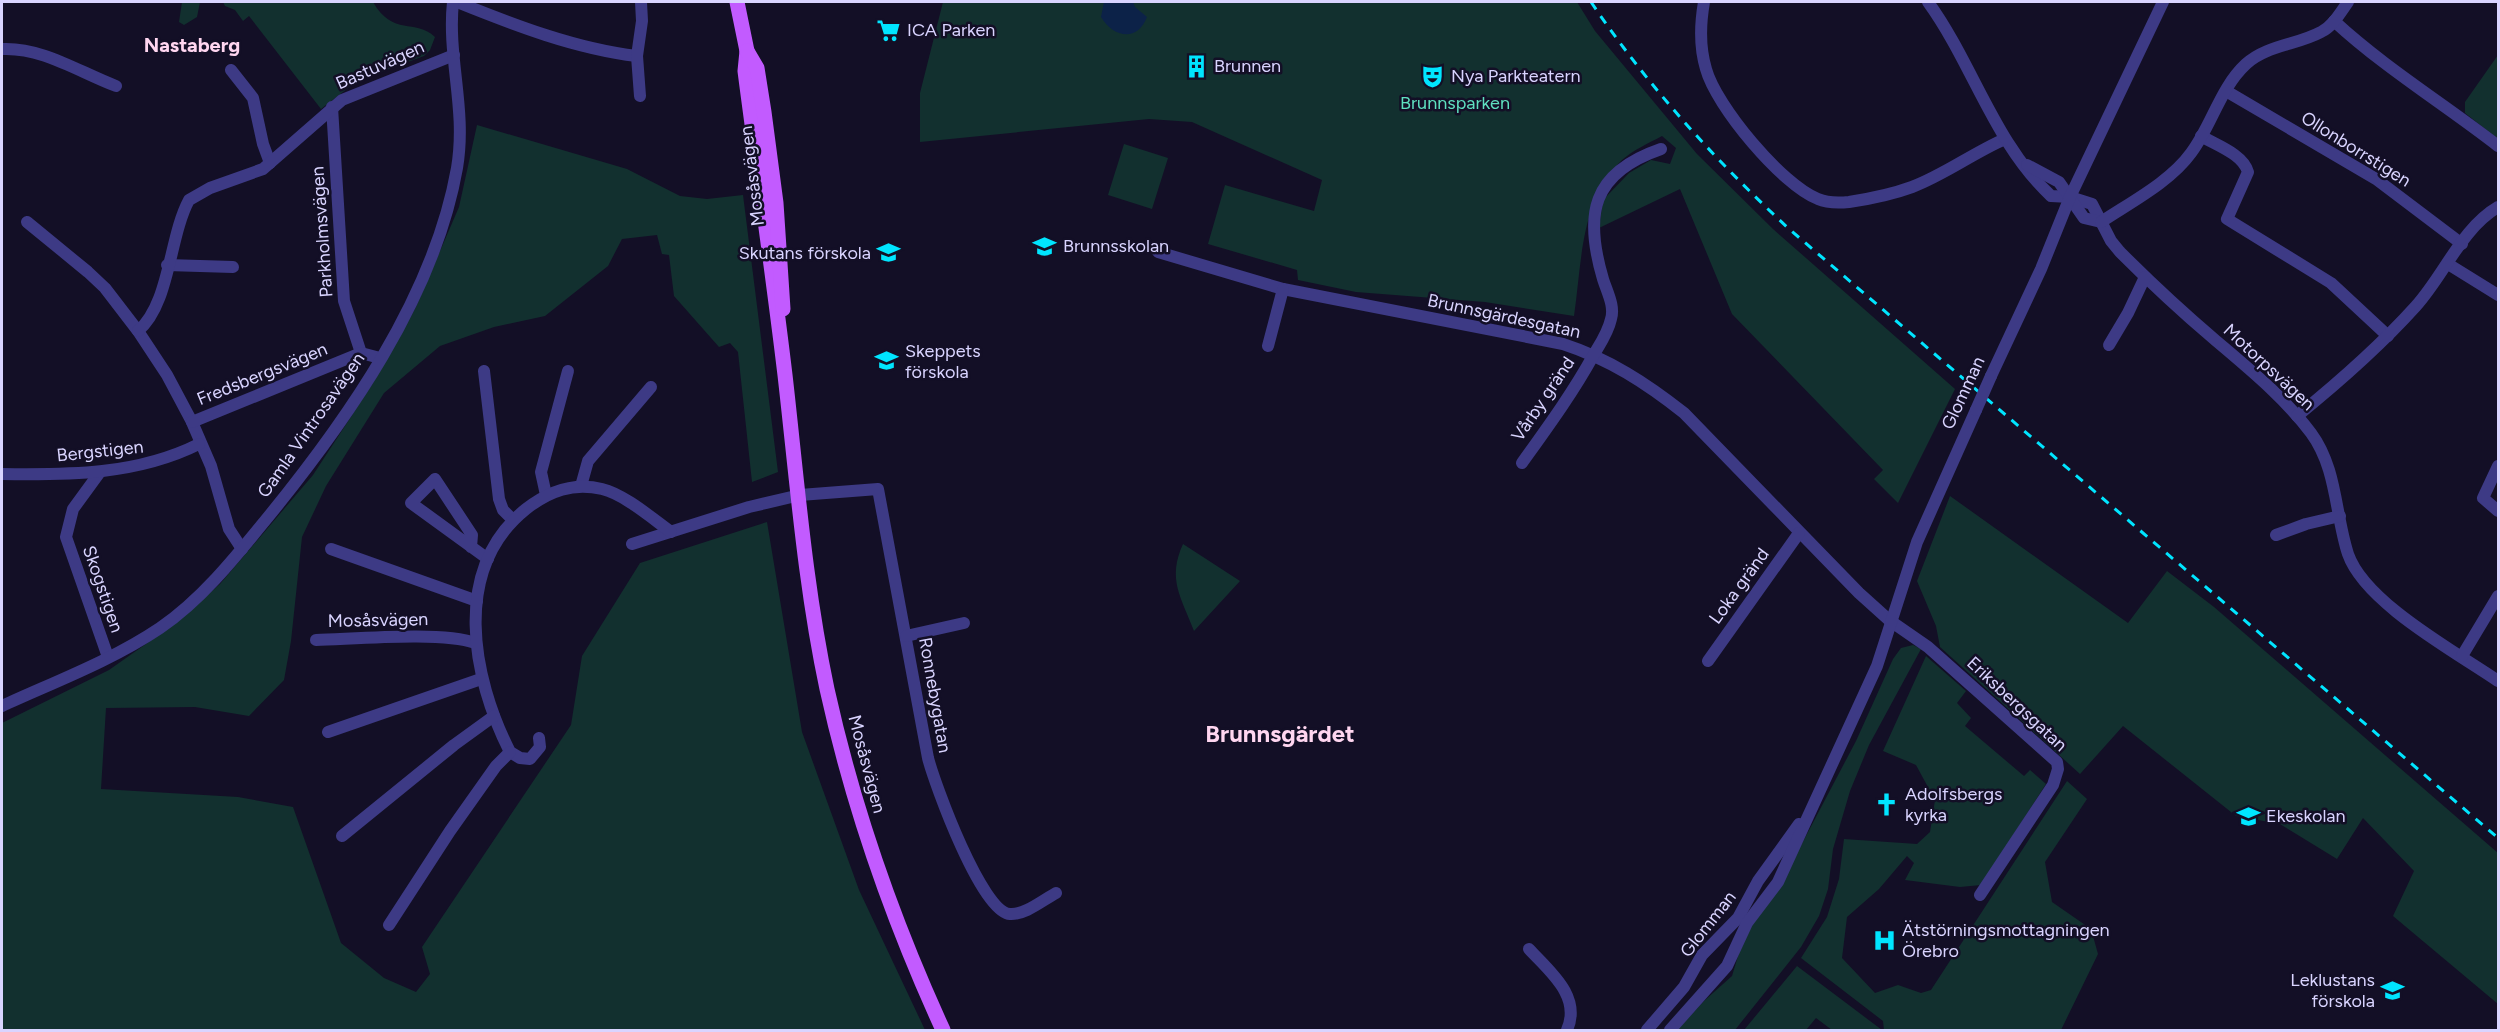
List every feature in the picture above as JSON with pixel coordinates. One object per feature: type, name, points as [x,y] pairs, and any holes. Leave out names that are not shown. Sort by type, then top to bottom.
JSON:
[{"type":"main road","name":"Mosåsvägen","points":[[737,2],[747,51],[745,71],[785,372],[813,614],[827,689],[847,769],[877,867],[917,975],[942,1030]]},
{"type":"street","name":"Gamla Vintrosavägen","points":[[2,706],[108,657],[161,627],[205,588],[243,549],[322,448],[380,358],[427,266],[452,190],[462,126],[454,54],[455,2]]},
{"type":"street","points":[[455,2],[525,27],[616,54],[637,56]]},
{"type":"street","points":[[640,96],[637,56],[642,21],[641,2]]},
{"type":"street","points":[[1704,2],[1700,37],[1706,70],[1727,112],[1797,187],[1817,199],[1849,202],[1910,188],[2005,139],[1963,58],[1928,2]]},
{"type":"street","name":"Glomman","points":[[1670,1030],[1727,966],[1746,923],[1778,882],[1868,688],[1889,620],[1928,513],[2041,269],[2070,197],[2163,2]]},
{"type":"street","points":[[2101,222],[2179,168],[2201,136],[2226,91],[2246,64],[2260,55],[2322,32],[2334,21],[2348,2]]},
{"type":"street","points":[[2334,21],[2379,61],[2499,146]]},
{"type":"street","points":[[2,49],[22,50],[44,56],[116,86]]},
{"type":"street","name":"Bastuvägen","points":[[138,331],[145,326],[155,307],[189,200],[210,188],[252,174],[270,163],[333,107],[351,95],[454,54]]},
{"type":"street","points":[[231,70],[254,98],[263,144],[270,163]]},
{"type":"street","name":"Ollonborrstigen","points":[[2226,91],[2376,179],[2462,244]]},
{"type":"street","name":"Parkholmsvägen","points":[[333,107],[344,301],[361,353]]},
{"type":"street","points":[[2201,136],[2238,157],[2248,172],[2227,219],[2331,283],[2388,336]]},
{"type":"street","name":"Motorpsvägen","points":[[2005,139],[2023,163],[2059,182],[2070,197],[2092,204],[2115,247],[2297,416],[2323,453],[2348,553],[2366,584],[2408,619],[2499,681]]},
{"type":"street","name":"Vårby gränd","points":[[1522,463],[1577,385],[1607,332],[1612,317],[1612,304],[1593,242],[1595,207],[1616,172],[1644,155],[1661,149]]},
{"type":"street","points":[[2297,416],[2388,336],[2417,304],[2487,214],[2499,207]]},
{"type":"street","points":[[27,222],[105,288],[138,331],[167,375],[192,422],[199,444],[211,466],[233,538],[243,549]]},
{"type":"street","name":"Brunnsgärdesgatan","points":[[1158,252],[1283,289],[1563,344],[1594,354],[1636,376],[1683,413],[1799,533],[1889,620]]},
{"type":"street","points":[[2448,264],[2499,295]]},
{"type":"street","points":[[167,265],[233,267]]},
{"type":"street","points":[[2109,345],[2145,277]]},
{"type":"street","points":[[1268,346],[1283,289]]},
{"type":"street","points":[[361,353],[380,358]]},
{"type":"street","name":"Fredsbergsvägen","points":[[192,422],[361,353]]},
{"type":"street","points":[[484,371],[499,499],[504,510],[513,520]]},
{"type":"street","points":[[546,495],[541,472],[568,371]]},
{"type":"street","points":[[581,486],[588,461],[651,387]]},
{"type":"street","name":"Bergstigen","points":[[2,474],[100,472],[154,463],[199,444]]},
{"type":"street","points":[[2499,466],[2483,498],[2499,511]]},
{"type":"street","name":"Skogstigen","points":[[100,472],[73,509],[66,537],[108,657]]},
{"type":"street","points":[[471,547],[472,535],[435,479],[411,503],[471,547],[488,559]]},
{"type":"street","points":[[539,738],[540,747],[530,759],[520,758],[510,752],[481,679],[475,643],[477,601],[488,559],[513,520],[556,490],[581,486],[610,491],[672,532]]},
{"type":"street","name":"Ronnebygatan","points":[[800,495],[878,489],[935,785],[962,846],[992,901],[1000,911],[1009,914],[1020,912],[1056,893]]},
{"type":"street","points":[[632,543],[749,507],[800,495]]},
{"type":"street","points":[[2276,535],[2306,524],[2340,516]]},
{"type":"street","name":"Loka gränd","points":[[1708,660],[1799,533]]},
{"type":"street","name":"Mosåsvägen","points":[[331,549],[477,601]]},
{"type":"street","points":[[2462,656],[2499,596]]},
{"type":"street","name":"Eriksbergsgatan","points":[[1889,620],[1935,654],[2057,762],[2058,769],[2053,785],[1980,895]]},
{"type":"street","points":[[906,636],[964,623]]},
{"type":"street","name":"Mosåsvägen","points":[[316,640],[419,638],[468,640],[475,643]]},
{"type":"street","points":[[328,732],[481,679]]},
{"type":"street","points":[[342,836],[454,745],[494,716]]},
{"type":"street","points":[[389,925],[450,831],[496,766],[510,752]]},
{"type":"street","name":"Glomman","points":[[1647,1030],[1684,987],[1702,955],[1739,917],[1758,881],[1812,806]]},
{"type":"street","points":[[1529,949],[1567,992],[1571,1010],[1568,1030]]},
{"type":"green space","points":[[182,2],[200,2],[197,17],[184,25],[179,22]]},
{"type":"green space","points":[[223,2],[373,2],[388,20],[420,28],[435,37],[430,50],[424,56],[357,81],[321,109],[249,16],[243,21],[235,10],[225,6]]},
{"type":"green space","name":"Brunnsparken","points":[[943,2],[1577,2],[1595,31],[1697,154],[1773,229],[1955,389],[1898,503],[1874,479],[1883,470],[1732,314],[1680,189],[1599,228],[1603,200],[1629,173],[1651,160],[1670,164],[1676,148],[1662,136],[1622,160],[1608,176],[1598,194],[1585,233],[1574,316],[1485,302],[1356,292],[1298,280],[1297,270],[1208,244],[1225,185],[1314,211],[1322,180],[1192,122],[1149,119],[920,142],[920,93]]},
{"type":"green space","points":[[2498,55],[2498,139],[2465,113],[2465,102]]},
{"type":"green space","points":[[477,125],[627,169],[680,196],[707,199],[743,195],[778,472],[752,482],[738,352],[730,343],[719,347],[674,296],[669,255],[662,254],[657,235],[622,239],[608,266],[545,316],[494,327],[440,346],[384,393],[326,486],[302,537],[291,641],[284,680],[249,716],[195,707],[106,708],[101,789],[238,797],[293,807],[341,943],[384,978],[416,992],[430,974],[422,947],[571,725],[582,656],[640,563],[767,522],[802,732],[859,890],[925,1030],[2,1030],[2,723],[109,670],[170,627],[220,584],[313,475],[373,383],[415,309],[459,207]]},
{"type":"green space","points":[[1124,144],[1168,158],[1152,209],[1108,195]]},
{"type":"green space","points":[[1950,496],[2128,623],[2167,571],[2214,607],[2498,853],[2498,1004],[2393,916],[2414,871],[2363,818],[2337,859],[2280,824],[2236,816],[2123,726],[2080,774],[1940,647],[1936,626],[1917,581]]},
{"type":"green space","points":[[1183,544],[1240,581],[1194,631],[1176,578],[1178,556]]},
{"type":"green space","points":[[1913,645],[1921,649],[1869,745],[1850,791],[1833,849],[1828,889],[1819,916],[1801,947],[1735,1030],[1677,1030],[1732,976],[1745,933],[1778,889],[1856,741],[1893,659],[1901,648]]},
{"type":"green space","points":[[1926,656],[1966,691],[1957,703],[1971,718],[1965,726],[2024,776],[2030,770],[2046,784],[1981,885],[1960,887],[1905,880],[1914,863],[1907,856],[1879,889],[1847,917],[1842,958],[1875,993],[1898,985],[1921,993],[1931,990],[2067,781],[2087,799],[2045,862],[2052,902],[2091,929],[2098,954],[2061,1030],[1884,1030],[1883,1021],[1801,958],[1827,917],[1839,879],[1844,839],[1917,844],[1930,832],[1935,800],[1916,765],[1883,751]]},
{"type":"green space","points":[[1797,966],[1882,1030],[1832,1030],[1816,1018],[1806,1030],[1744,1030]]},
{"type":"water","points":[[1104,2],[1133,2],[1135,7],[1147,17],[1137,31],[1131,34],[1118,33],[1101,17]]},
{"type":"railway","points":[[1591,2],[1635,63],[1683,121],[1734,176],[1788,228],[2498,838]]},
{"type":"place","name":"ICA Parken","points":[[889,30]]},
{"type":"place","name":"Brunnen","points":[[1196,66]]},
{"type":"place","name":"Nya Parkteatern","points":[[1433,76]]},
{"type":"place","name":"Brunnsskolan","points":[[1045,246]]},
{"type":"place","name":"Skutans förskola","points":[[889,253]]},
{"type":"place","name":"Skeppets förskola","points":[[887,361]]},
{"type":"place","name":"Adolfsbergs kyrka","points":[[1887,804]]},
{"type":"place","name":"Ekeskolan","points":[[2248,816]]},
{"type":"place","name":"Ätstörningsmottagningen Örebro","points":[[1884,940]]},
{"type":"place","name":"Leklustans förskola","points":[[2393,990]]},
{"type":"district","name":"Nastaberg","points":[[192,45]]},
{"type":"district","name":"Brunnsgärdet","points":[[1280,734]]}]
